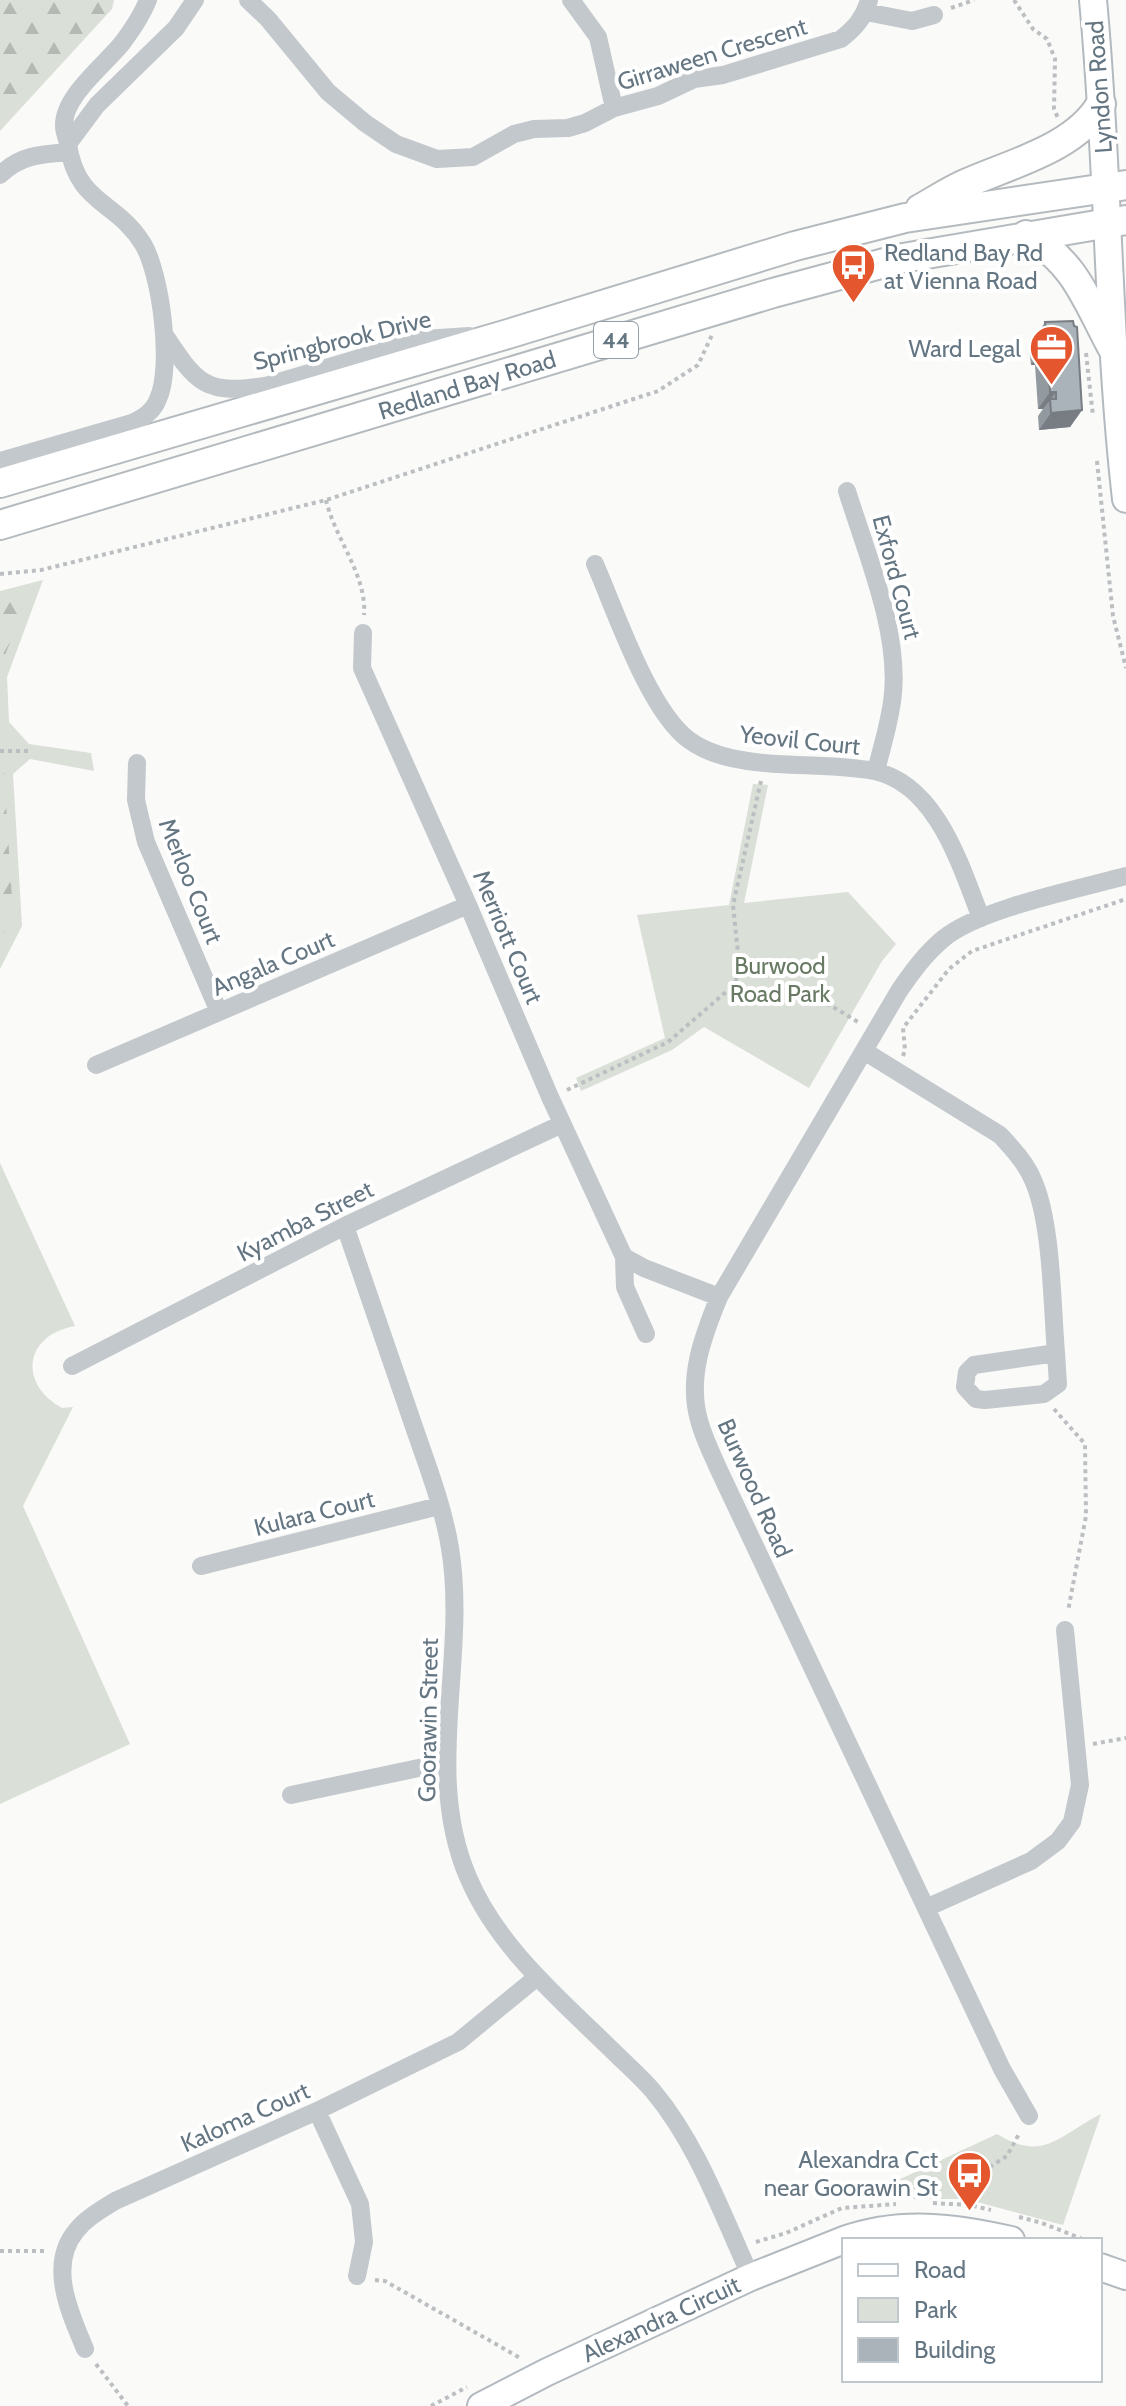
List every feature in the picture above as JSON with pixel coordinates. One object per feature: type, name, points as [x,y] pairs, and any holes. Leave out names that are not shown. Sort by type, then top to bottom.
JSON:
[{"type":"main road","points":[[905,218],[959,187],[1069,139],[1093,118],[1101,104]]},
{"type":"main road","name":"Redland Bay Road","points":[[0,483],[795,246],[905,218],[1116,186]]},
{"type":"main road","name":"Redland Bay Road","points":[[0,525],[725,307],[903,258],[1118,221]]},
{"type":"main road","points":[[1026,235],[1061,258],[1078,282],[1099,347]]},
{"type":"street","name":"Springbrook Drive","points":[[0,461],[132,423],[148,415],[162,389],[164,334],[158,282],[152,261],[126,223],[85,187],[71,163],[64,125],[67,110],[95,70],[121,45],[148,0]]},
{"type":"street","points":[[0,175],[25,157],[68,148],[97,105],[176,28],[195,0]]},
{"type":"street","name":"Girraween Crescent","points":[[248,0],[268,19],[328,92],[365,123],[414,153],[437,159],[473,157],[514,134],[534,129],[568,128],[614,108],[658,96],[694,79],[723,75],[823,46],[841,39],[855,28],[867,6],[912,21],[934,15]]},
{"type":"street","points":[[571,0],[598,37],[614,108]]},
{"type":"street","name":"Lyndon Road","points":[[1093,0],[1101,104],[1116,186],[1118,221],[1099,347],[1126,499]]},
{"type":"street","name":"Springbrook Drive","points":[[164,334],[198,380],[223,388],[245,389],[269,385],[424,339],[508,334]]},
{"type":"street","name":"Exford Court","points":[[847,491],[888,625],[894,658],[893,696],[876,771]]},
{"type":"street","name":"Yeovil Court","points":[[595,564],[664,715],[690,741],[733,759],[876,771],[900,782],[924,801],[944,830],[981,918]]},
{"type":"street","name":"Merriott Court","points":[[363,633],[362,668],[562,1124],[624,1257],[625,1287],[646,1334]]},
{"type":"street","name":"Merloo Court","points":[[137,763],[136,800],[146,842],[219,1012]]},
{"type":"street","name":"Burwood Road","points":[[1029,2116],[1002,2069],[718,1468],[698,1419],[695,1375],[703,1335],[719,1297],[920,962],[946,937],[981,918],[1126,876]]},
{"type":"street","name":"Angala Court","points":[[96,1065],[468,905]]},
{"type":"street","points":[[864,1051],[1000,1135],[1015,1151],[1033,1180],[1044,1218],[1056,1353],[1058,1384],[1046,1393],[985,1400],[969,1394],[964,1380],[967,1372],[983,1363],[1056,1353]]},
{"type":"street","name":"Kyamba Street","points":[[72,1366],[345,1226],[562,1124]]},
{"type":"street","name":"Goorawin Street","points":[[345,1226],[450,1547],[454,1590],[447,1762],[452,1829],[468,1878],[491,1920],[537,1977],[652,2089],[676,2121],[710,2184],[751,2277]]},
{"type":"street","points":[[624,1257],[719,1297]]},
{"type":"street","name":"Kulara Court","points":[[201,1566],[439,1506]]},
{"type":"street","points":[[926,1908],[1031,1861],[1058,1841],[1072,1822],[1080,1785],[1065,1630]]},
{"type":"street","points":[[291,1795],[447,1762]]},
{"type":"street","name":"Kaloma Court","points":[[66,2253],[73,2234],[89,2218],[115,2201],[317,2111],[458,2042],[537,1977]]},
{"type":"street","points":[[317,2111],[360,2204],[364,2242],[357,2276]]},
{"type":"street","name":"Alexandra Circuit","points":[[852,2238],[891,2228],[964,2230],[1002,2238]]},
{"type":"street","name":"Alexandra Circuit","points":[[481,2406],[751,2277],[842,2241]]},
{"type":"street","points":[[66,2253],[62,2284],[85,2349]]},
{"type":"street","points":[[1102,2268],[1126,2276]]},
{"type":"path","points":[[934,15],[974,0]]},
{"type":"path","points":[[1014,0],[1033,29],[1047,39],[1055,59],[1054,109],[1060,124]]},
{"type":"path","points":[[0,574],[41,570],[326,500],[658,391],[698,365],[725,307]]},
{"type":"path","points":[[1094,430],[1099,347]]},
{"type":"path","points":[[1097,459],[1113,616],[1126,668]]},
{"type":"path","points":[[326,500],[365,597],[363,633]]},
{"type":"path","points":[[0,751],[28,751]]},
{"type":"path","points":[[550,1097],[668,1042],[735,985],[739,963],[733,905],[765,763]]},
{"type":"path","points":[[902,1058],[905,1050],[903,1028],[949,969],[972,951],[1126,899]]},
{"type":"path","points":[[735,985],[748,996],[770,1001],[797,998],[820,1001],[876,1031]]},
{"type":"path","points":[[1046,1393],[1051,1406],[1085,1444],[1086,1516],[1065,1630]]},
{"type":"path","points":[[1076,1747],[1126,1738]]},
{"type":"path","points":[[964,2230],[977,2175],[1007,2156],[1029,2116]]},
{"type":"path","points":[[0,2251],[66,2253]]},
{"type":"path","points":[[357,2276],[385,2281],[547,2372]]},
{"type":"path","points":[[85,2349],[128,2406]]},
{"type":"green space","points":[[0,0],[114,0],[112,9],[0,131]]},
{"type":"green space","points":[[43,580],[7,677],[9,722],[29,744],[91,753],[94,771],[30,759],[13,774],[22,926],[0,969],[0,591]]},
{"type":"green space","points":[[29,594],[0,668],[0,601]]},
{"type":"green space","points":[[0,710],[13,914],[0,941]]},
{"type":"green space","name":"Burwood Road Park","points":[[753,784],[768,785],[744,903],[848,892],[896,944],[882,961],[809,1088],[704,1027],[672,1050],[581,1091],[576,1078],[665,1038],[637,915],[729,905]]},
{"type":"green space","points":[[0,1163],[75,1326],[45,1339],[33,1361],[33,1374],[48,1398],[62,1408],[73,1407],[23,1506],[130,1744],[0,1804]]},
{"type":"green space","points":[[1101,2114],[1063,2225],[966,2199],[886,2199],[881,2188],[997,2134],[1027,2146],[1039,2146],[1051,2143]]},
{"type":"building","points":[[1073,321],[1077,327],[1082,410],[1051,413],[1050,399],[1056,399],[1056,392],[1050,392],[1047,347],[1043,348],[1041,330],[1046,329],[1045,322]]},
{"type":"place","name":"Redland Bay Rd at Vienna Road","points":[[853,305]]},
{"type":"place","name":"Ward Legal","points":[[1052,387]]},
{"type":"place","name":"Alexandra Cct near Goorawin St","points":[[969,2212]]}]
